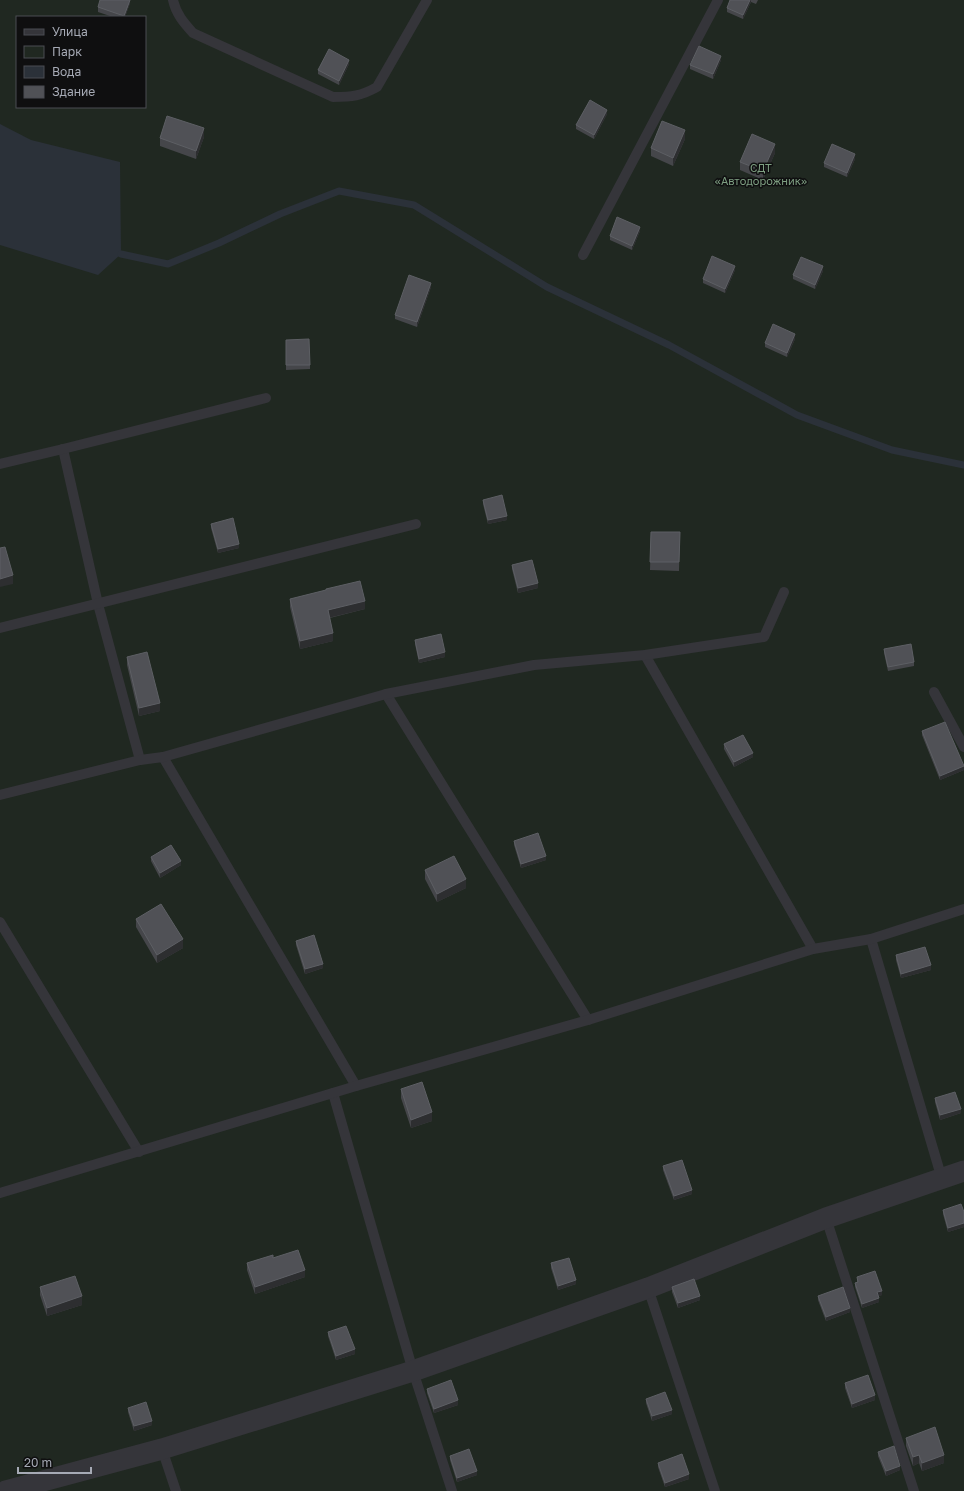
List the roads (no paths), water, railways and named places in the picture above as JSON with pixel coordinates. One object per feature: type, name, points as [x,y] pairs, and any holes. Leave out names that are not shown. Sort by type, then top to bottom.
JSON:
[{"type":"street","points":[[6,1491],[162,1449],[413,1372],[648,1288],[826,1218],[964,1171]]},
{"type":"lane","points":[[173,0],[174,6],[182,20],[193,33],[333,97],[352,97],[364,94],[377,87],[427,0]]},
{"type":"lane","points":[[583,255],[718,0]]},
{"type":"lane","points":[[0,464],[266,398]]},
{"type":"lane","points":[[63,449],[98,604],[140,760]]},
{"type":"lane","points":[[0,628],[416,524]]},
{"type":"lane","points":[[0,795],[140,760],[163,757],[386,694],[534,666],[645,655],[764,637],[784,592]]},
{"type":"lane","points":[[645,655],[813,949]]},
{"type":"lane","points":[[934,692],[964,747]]},
{"type":"lane","points":[[386,694],[588,1020]]},
{"type":"lane","points":[[163,757],[356,1086]]},
{"type":"lane","points":[[0,1192],[139,1152],[356,1086],[588,1020],[813,949],[871,939],[964,909]]},
{"type":"lane","points":[[0,922],[139,1152]]},
{"type":"lane","points":[[871,939],[942,1179]]},
{"type":"lane","points":[[333,1093],[413,1372],[452,1491]]},
{"type":"lane","points":[[826,1218],[914,1491]]},
{"type":"lane","points":[[648,1288],[715,1491]]},
{"type":"lane","points":[[162,1449],[176,1491]]},
{"type":"water","points":[[0,124],[31,140],[120,162],[121,254],[98,275],[0,245]]},
{"type":"waterway","points":[[121,254],[168,264],[219,243],[280,214],[339,191],[414,205],[547,287],[669,345],[797,415],[892,450],[964,465]]},
{"type":"park label","name":"СДТ «Автодорожник»","points":[[761,173]]}]
